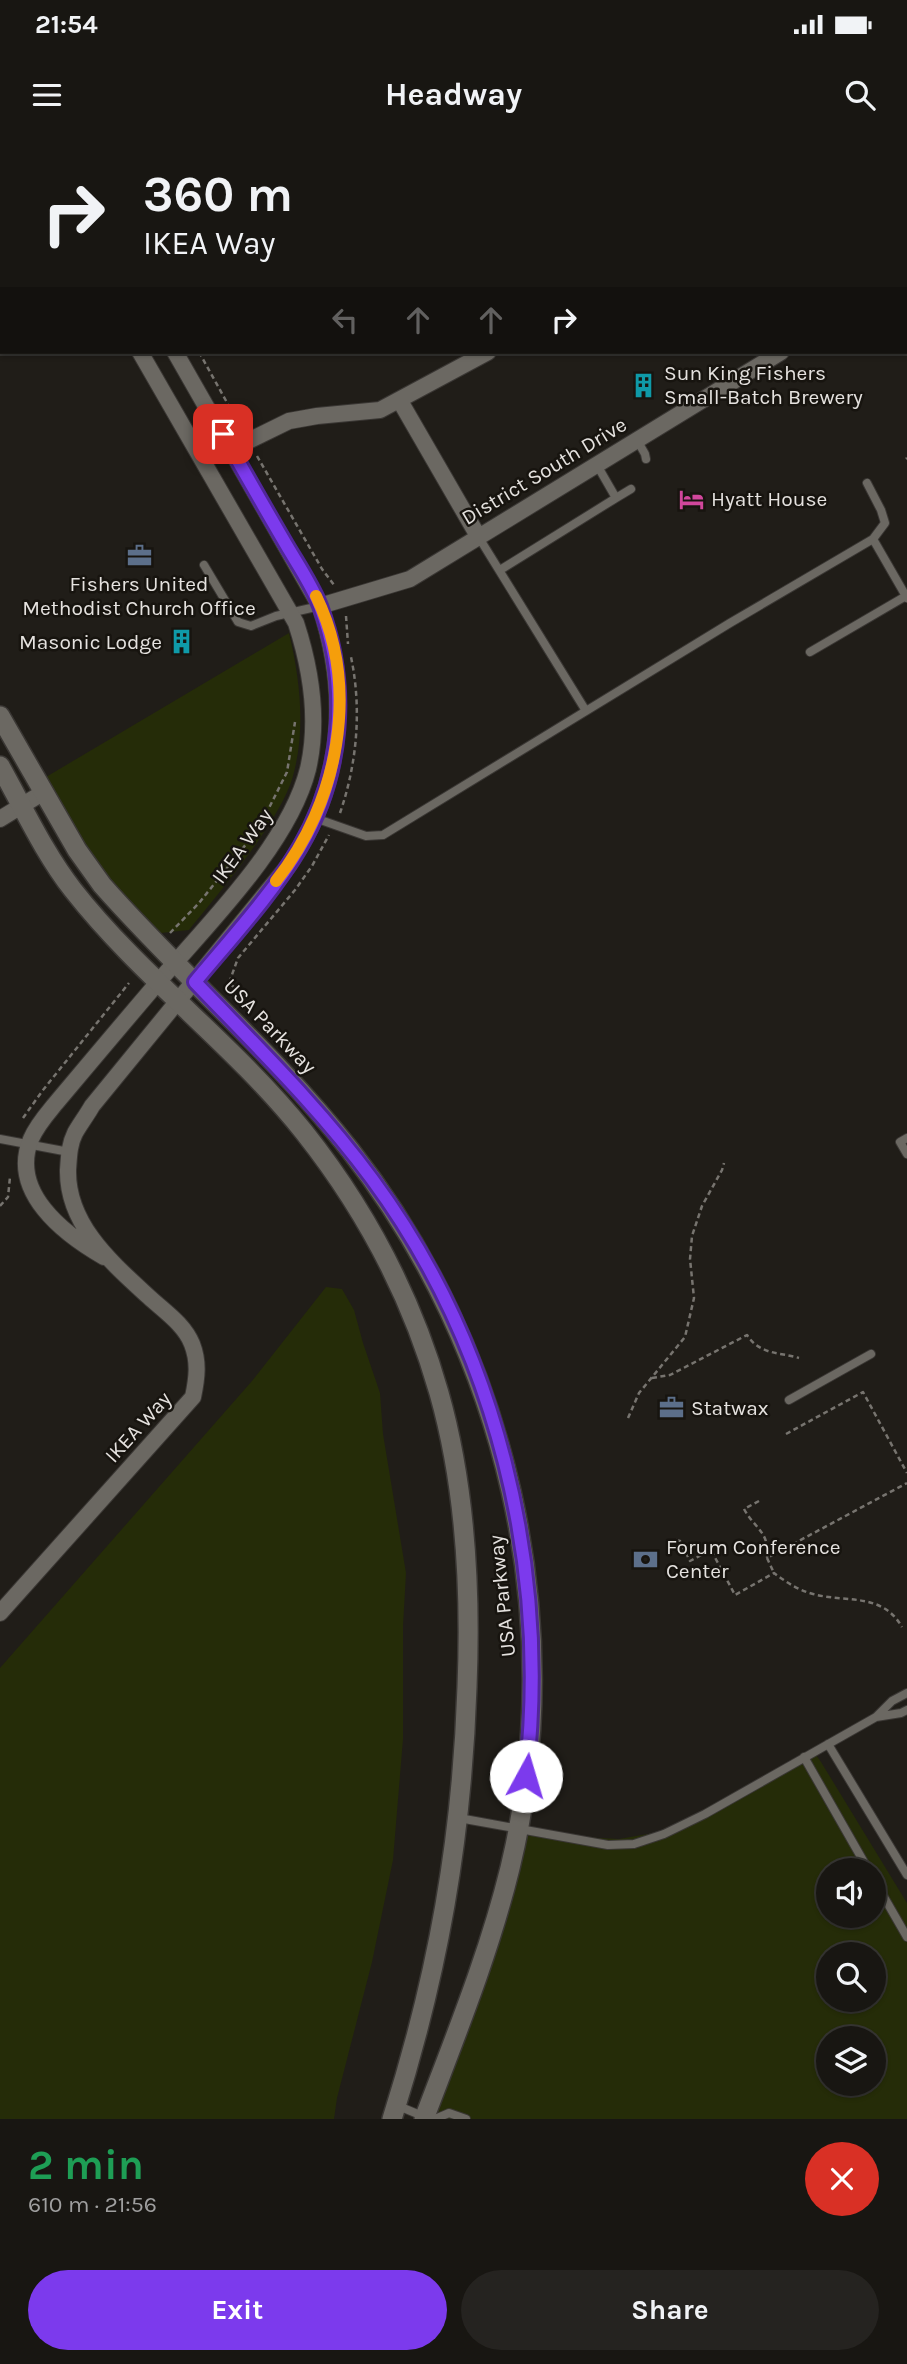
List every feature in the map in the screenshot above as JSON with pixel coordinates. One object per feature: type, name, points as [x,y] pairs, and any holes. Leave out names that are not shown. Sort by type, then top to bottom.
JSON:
[{"type":"street","name":"IKEA Way","points":[[109,1260],[81,1244],[48,1216],[28,1179],[26,1159],[29,1145],[40,1124],[56,1103],[274,843],[295,806],[305,779],[312,746],[312,700],[307,660],[291,612],[141,354]]},
{"type":"street","name":"IKEA Way","points":[[0,1613],[193,1397],[197,1377],[196,1359],[183,1328],[109,1260],[81,1222],[72,1203],[68,1178],[69,1152],[75,1134],[92,1106],[289,865],[315,818],[330,776],[336,749],[339,713],[335,663],[320,606],[176,354]]},
{"type":"street","points":[[232,449],[289,421],[380,410],[484,354]]},
{"type":"street","name":"District South Drive","points":[[320,606],[410,579],[778,354]]},
{"type":"street","points":[[400,401],[478,536]]},
{"type":"street","name":"USA Parkway","points":[[0,716],[77,850],[102,885],[303,1093],[374,1181],[436,1283],[475,1372],[496,1432],[514,1500],[527,1589],[531,1640],[531,1717],[526,1771],[510,1868],[490,1940],[429,2119]]},
{"type":"street","name":"USA Parkway","points":[[0,766],[71,888],[158,982],[240,1062],[327,1162],[349,1193],[384,1253],[425,1348],[454,1454],[463,1521],[468,1654],[466,1736],[459,1818],[437,1957],[394,2112]]},
{"type":"street","points":[[0,819],[44,792]]},
{"type":"lane","points":[[637,439],[646,459]]},
{"type":"lane","points":[[205,464],[232,449]]},
{"type":"lane","points":[[596,464],[616,498]]},
{"type":"lane","points":[[315,818],[366,836],[383,835],[873,539],[885,523],[867,483]]},
{"type":"lane","points":[[500,570],[631,489]]},
{"type":"lane","points":[[478,536],[586,711]]},
{"type":"lane","points":[[810,652],[906,597],[873,539]]},
{"type":"lane","points":[[204,565],[238,622],[251,626],[276,615],[320,606]]},
{"type":"lane","points":[[907,1138],[900,1142],[907,1154]]},
{"type":"lane","points":[[0,1139],[69,1152]]},
{"type":"lane","points":[[789,1400],[872,1354]]},
{"type":"lane","points":[[459,1818],[608,1845],[634,1844],[664,1834],[705,1814],[876,1717],[892,1701],[907,1693]]},
{"type":"lane","points":[[876,1717],[907,1710]]},
{"type":"lane","points":[[828,1744],[907,1875]]},
{"type":"lane","points":[[804,1757],[862,1858]]},
{"type":"lane","points":[[886,1901],[907,1937]]},
{"type":"lane","points":[[394,2112],[429,2119],[449,2113],[466,2119]]},
{"type":"path","points":[[200,354],[335,588]]},
{"type":"path","points":[[170,933],[189,915],[259,828],[287,772],[295,721]]},
{"type":"path","points":[[22,1121],[24,1114],[129,983]]},
{"type":"path","points":[[628,1418],[639,1393],[685,1336],[694,1298],[690,1259],[692,1236],[702,1206],[724,1163]]},
{"type":"path","points":[[0,1206],[8,1198],[10,1170]]},
{"type":"path","points":[[652,1378],[670,1375],[747,1335],[762,1349],[799,1358]]},
{"type":"path","points":[[786,1434],[863,1392],[907,1473]]},
{"type":"path","points":[[767,1558],[907,1483]]},
{"type":"path","points":[[759,1501],[744,1509],[750,1520],[764,1533],[768,1546],[767,1558],[774,1573],[796,1588],[813,1595],[863,1600],[882,1608],[894,1614],[902,1627]]},
{"type":"path","points":[[676,1540],[680,1541],[690,1561],[711,1550],[735,1595],[774,1573]]},
{"type":"green space","points":[[289,633],[299,686],[300,722],[297,758],[286,794],[248,856],[189,930],[161,933],[117,889],[81,842],[46,777]]},
{"type":"green space","points":[[326,1287],[342,1289],[354,1310],[380,1393],[383,1434],[406,1573],[403,1739],[393,1860],[372,1962],[334,2119],[0,2119],[0,1668],[252,1381]]},
{"type":"green space","points":[[812,1749],[880,1858],[816,1858],[816,1928],[886,1928],[886,1869],[907,1903],[907,2119],[435,2119],[507,1920],[527,1829],[580,1837],[619,1839],[665,1831]]},
{"type":"slow traffic","points":[[276,881],[300,848],[312,825],[323,800],[336,749],[339,713],[337,676],[329,635],[316,596]]},
{"type":"place","name":"Sun King Fishers Small-Batch Brewery","points":[[644,385]]},
{"type":"place","name":"Hyatt House","points":[[691,499]]},
{"type":"place","name":"Fishers United Methodist Church Office","points":[[139,555]]},
{"type":"place","name":"Masonic Lodge","points":[[182,642]]},
{"type":"place","name":"Statwax","points":[[671,1408]]},
{"type":"place","name":"Forum Conference Center","points":[[646,1559]]},
{"type":"route","points":[[223,434],[320,606],[335,663],[339,713],[336,749],[330,776],[323,800],[300,848],[195,982],[303,1093],[374,1181],[425,1261],[466,1350],[487,1403],[505,1465],[514,1500],[526,1577],[532,1677],[526,1776]]}]
